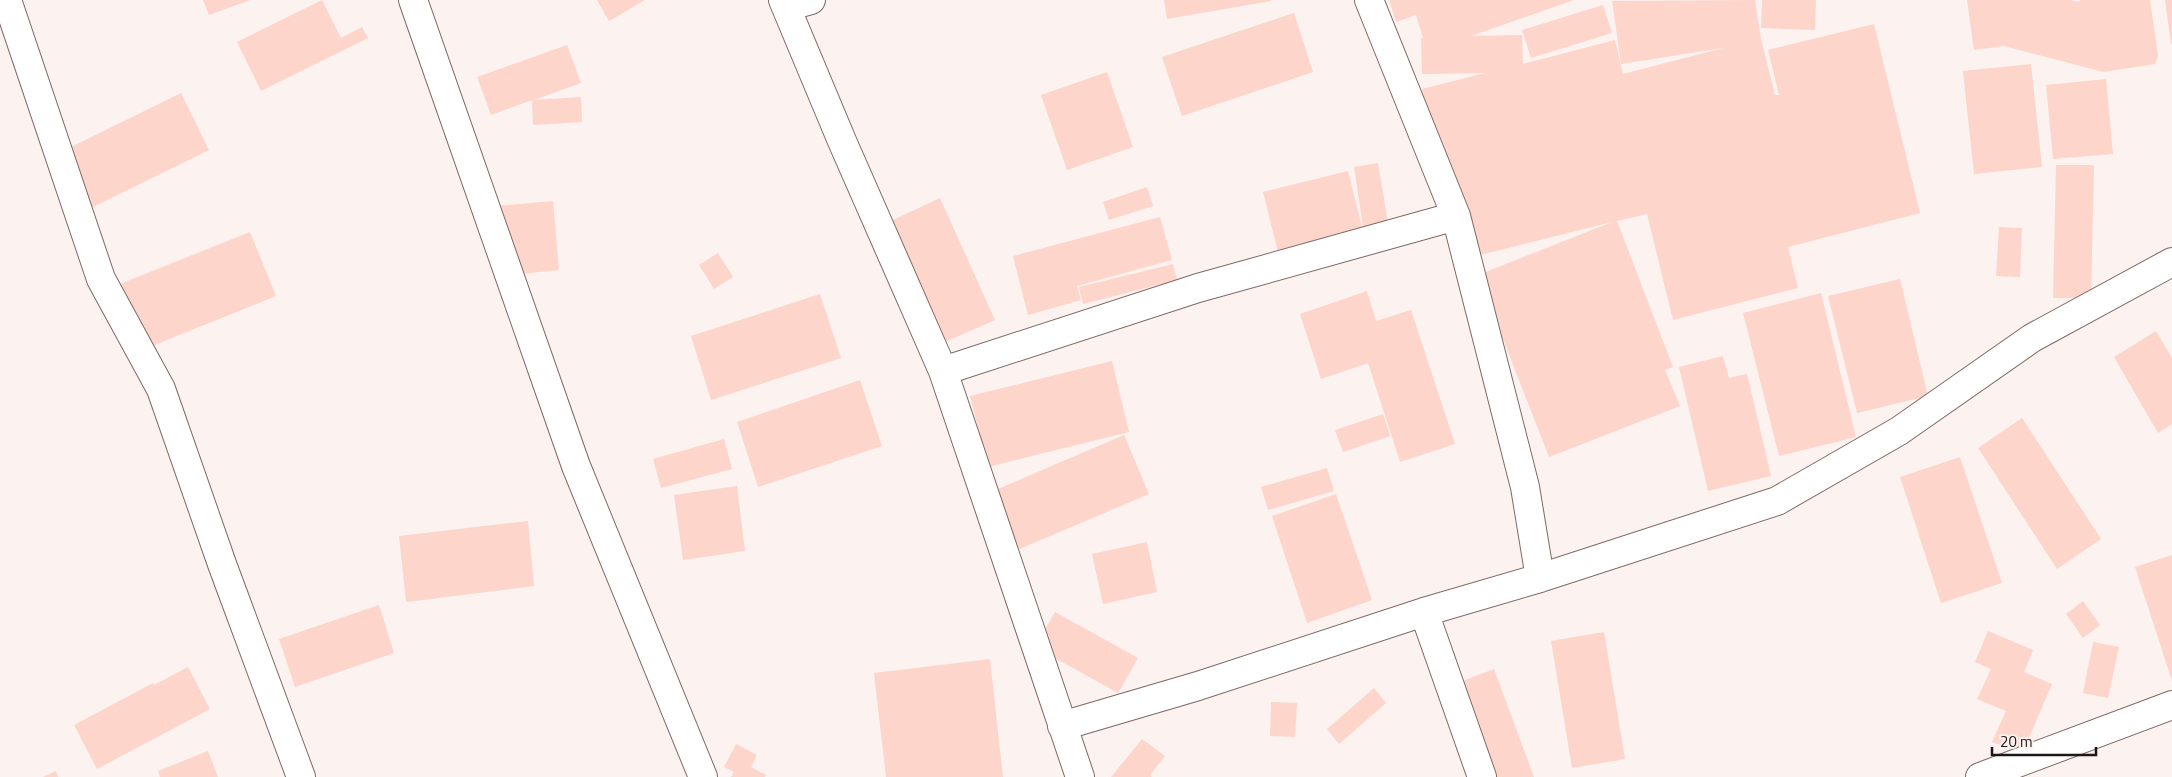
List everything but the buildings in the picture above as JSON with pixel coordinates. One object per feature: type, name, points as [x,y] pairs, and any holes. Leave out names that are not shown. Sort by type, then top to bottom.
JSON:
[{"type":"street","points":[[7,0],[101,279],[161,388],[222,564],[301,777]]},
{"type":"street","points":[[413,0],[576,466],[703,777]]},
{"type":"street","points":[[1369,0],[1456,216],[1525,487],[1540,578]]},
{"type":"street","points":[[793,2],[842,141],[943,371],[1080,777]]},
{"type":"street","points":[[943,371],[1198,288],[1456,216]]},
{"type":"street","points":[[1062,726],[1198,686],[1424,612],[1540,578],[1777,501],[1899,431],[2032,338],[2172,262]]},
{"type":"street","points":[[1424,612],[1482,777]]},
{"type":"street","points":[[1980,777],[2172,705]]}]
